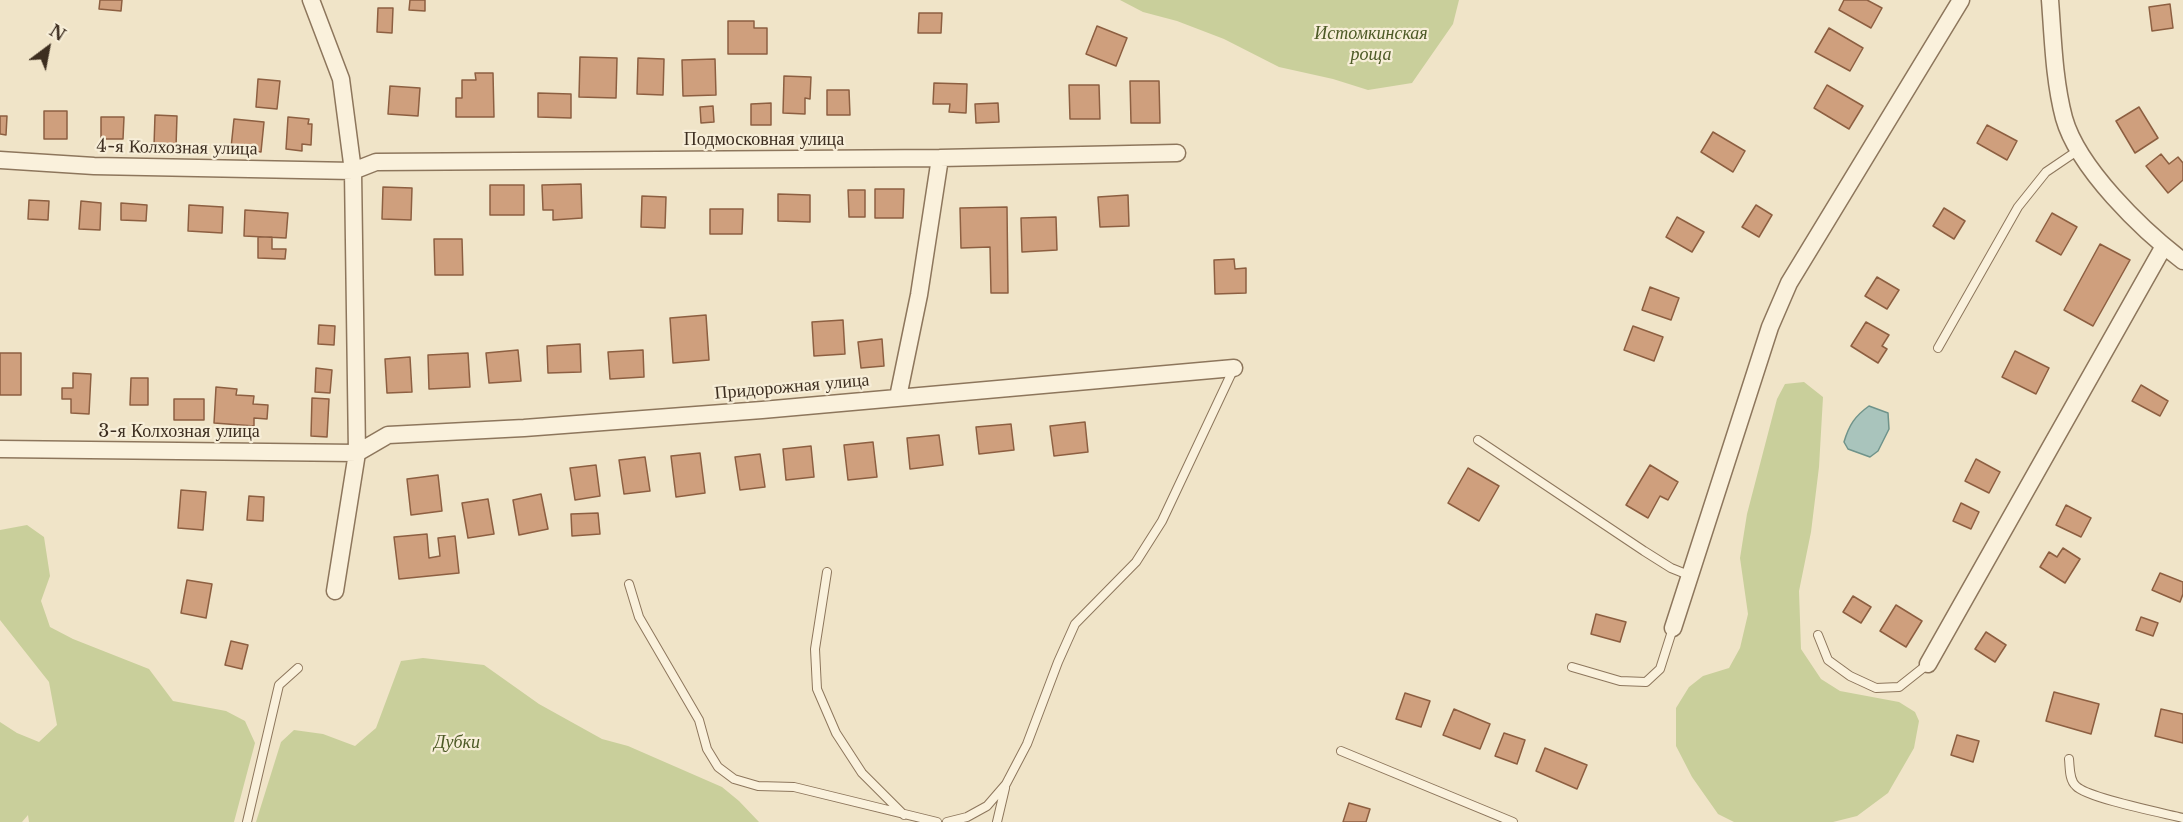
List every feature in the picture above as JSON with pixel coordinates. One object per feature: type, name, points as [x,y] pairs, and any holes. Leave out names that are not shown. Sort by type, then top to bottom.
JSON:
[{"type":"street","points":[[311,0],[341,79],[352,171],[357,453],[335,591]]},
{"type":"street","points":[[1674,628],[1770,327],[1789,284],[1961,0]]},
{"type":"street","points":[[2050,0],[2055,66],[2064,119],[2077,151],[2109,192],[2164,246],[2183,261]]},
{"type":"street","name":"Подмосковная улица","points":[[352,171],[376,162],[940,158],[1177,153]]},
{"type":"street","points":[[898,397],[918,295],[940,158]]},
{"type":"street","name":"4-я Колхозная улица","points":[[0,160],[94,166],[352,171]]},
{"type":"street","points":[[1928,664],[2164,246]]},
{"type":"street","name":"Придорожная улица","points":[[357,453],[388,435],[524,428],[762,410],[1234,368]]},
{"type":"street","name":"3-я Колхозная улица","points":[[0,449],[357,453]]},
{"type":"lane","points":[[1938,348],[2018,207],[2046,172],[2077,151]]},
{"type":"lane","points":[[946,822],[967,817],[987,806],[1006,784],[1027,744],[1075,624],[1136,562],[1162,521],[1202,441],[1234,368]]},
{"type":"lane","points":[[1478,440],[1644,551],[1671,568],[1691,576]]},
{"type":"lane","points":[[826,572],[815,649],[818,689],[836,733],[862,773],[904,815]]},
{"type":"lane","points":[[629,584],[639,617],[699,720],[707,749],[717,767],[734,779],[758,786],[794,788],[937,822]]},
{"type":"lane","points":[[1572,667],[1620,681],[1646,682],[1660,669],[1674,628]]},
{"type":"lane","points":[[1818,635],[1828,660],[1850,676],[1876,688],[1899,687],[1928,664]]},
{"type":"lane","points":[[247,822],[279,685],[298,668]]},
{"type":"lane","points":[[1341,750],[1513,822]]},
{"type":"lane","points":[[2069,759],[2071,778],[2076,786],[2092,795],[2183,819]]},
{"type":"lane","points":[[997,822],[1006,784]]},
{"type":"green space","name":"Истомкинская роща","points":[[1120,0],[1459,0],[1453,24],[1412,83],[1368,90],[1333,79],[1279,67],[1224,39],[1177,21],[1143,12]]},
{"type":"green space","points":[[1804,382],[1823,397],[1819,467],[1811,532],[1799,591],[1801,649],[1821,679],[1840,691],[1899,702],[1915,712],[1919,721],[1914,748],[1888,793],[1857,816],[1833,822],[1734,822],[1718,814],[1692,777],[1676,746],[1676,708],[1689,687],[1703,676],[1729,668],[1740,648],[1748,614],[1740,558],[1747,514],[1777,399],[1785,384]]},
{"type":"green space","points":[[27,525],[44,537],[50,576],[41,601],[50,627],[73,639],[149,669],[173,701],[226,711],[245,721],[255,743],[234,822],[29,822],[28,815],[22,822],[0,822],[0,722],[17,733],[39,742],[57,725],[49,682],[0,620],[0,530]]},
{"type":"green space","name":"Дубки","points":[[423,658],[484,665],[539,704],[602,739],[628,746],[722,787],[759,822],[256,822],[281,742],[294,730],[323,734],[355,746],[376,728],[401,661]]},
{"type":"water","points":[[1869,406],[1888,413],[1889,429],[1878,451],[1870,457],[1848,449],[1844,442],[1853,421]]},
{"type":"building","points":[[100,0],[122,0],[121,11],[99,9]]},
{"type":"building","points":[[410,0],[425,0],[425,11],[409,10]]},
{"type":"building","points":[[1844,0],[1867,0],[1882,8],[1871,28],[1839,10]]},
{"type":"building","points":[[2170,4],[2173,28],[2152,31],[2149,7]]},
{"type":"building","points":[[378,8],[393,8],[392,33],[377,32]]},
{"type":"building","points":[[919,13],[942,13],[941,33],[918,33]]},
{"type":"building","points":[[728,21],[754,21],[754,28],[767,28],[767,54],[728,54]]},
{"type":"building","points":[[1097,26],[1127,38],[1116,66],[1086,54]]},
{"type":"building","points":[[1829,28],[1863,48],[1850,71],[1815,52]]},
{"type":"building","points":[[580,57],[617,58],[616,98],[579,97]]},
{"type":"building","points":[[638,58],[664,59],[663,95],[637,94]]},
{"type":"building","points":[[715,59],[716,95],[683,96],[682,60]]},
{"type":"building","points":[[475,73],[493,73],[494,117],[456,117],[456,98],[462,98],[462,80],[476,80]]},
{"type":"building","points":[[784,76],[811,77],[810,99],[805,98],[805,114],[783,113]]},
{"type":"building","points":[[258,79],[280,81],[277,109],[256,107]]},
{"type":"building","points":[[1130,81],[1159,81],[1160,123],[1131,123]]},
{"type":"building","points":[[934,83],[967,84],[966,113],[949,112],[950,104],[933,104]]},
{"type":"building","points":[[1069,85],[1099,85],[1100,119],[1070,119]]},
{"type":"building","points":[[1827,85],[1863,106],[1849,129],[1814,108]]},
{"type":"building","points":[[390,86],[420,88],[418,116],[388,114]]},
{"type":"building","points":[[827,90],[849,90],[850,115],[827,115]]},
{"type":"building","points":[[538,93],[571,94],[571,118],[538,117]]},
{"type":"building","points":[[771,103],[771,125],[751,125],[751,104]]},
{"type":"building","points":[[998,103],[999,122],[976,123],[975,104]]},
{"type":"building","points":[[713,106],[714,122],[701,123],[700,107]]},
{"type":"building","points":[[2139,107],[2158,138],[2135,153],[2116,121]]},
{"type":"building","points":[[44,111],[67,111],[67,139],[44,139]]},
{"type":"building","points":[[155,115],[177,116],[176,147],[154,146]]},
{"type":"building","points":[[0,116],[7,116],[6,135],[0,134]]},
{"type":"building","points":[[101,117],[124,117],[123,139],[101,139]]},
{"type":"building","points":[[288,117],[309,119],[308,124],[312,124],[311,145],[302,144],[302,151],[286,149]]},
{"type":"building","points":[[234,119],[264,122],[261,152],[231,148]]},
{"type":"building","points":[[1987,125],[2017,141],[2007,160],[1977,143]]},
{"type":"building","points":[[1713,132],[1745,151],[1733,172],[1701,152]]},
{"type":"building","points":[[2161,154],[2169,164],[2178,157],[2183,163],[2183,180],[2168,193],[2146,166]]},
{"type":"building","points":[[581,184],[582,218],[553,220],[553,210],[543,210],[542,185]]},
{"type":"building","points":[[490,185],[524,185],[524,215],[490,215]]},
{"type":"building","points":[[383,187],[412,188],[411,220],[382,219]]},
{"type":"building","points":[[875,189],[904,189],[903,218],[875,218]]},
{"type":"building","points":[[848,190],[865,190],[865,217],[849,217]]},
{"type":"building","points":[[778,194],[810,195],[810,222],[778,221]]},
{"type":"building","points":[[1128,195],[1129,226],[1100,227],[1098,197]]},
{"type":"building","points":[[642,196],[666,197],[665,228],[641,227]]},
{"type":"building","points":[[29,200],[49,201],[48,220],[28,219]]},
{"type":"building","points":[[81,201],[101,203],[100,230],[79,229]]},
{"type":"building","points":[[121,203],[147,205],[146,221],[121,220]]},
{"type":"building","points":[[189,205],[223,207],[222,233],[188,231]]},
{"type":"building","points":[[1756,205],[1772,215],[1759,237],[1742,227]]},
{"type":"building","points":[[1007,207],[1008,293],[991,293],[990,247],[961,248],[960,208]]},
{"type":"building","points":[[1944,208],[1965,221],[1954,239],[1933,226]]},
{"type":"building","points":[[710,209],[743,209],[742,234],[710,234]]},
{"type":"building","points":[[245,210],[288,213],[286,238],[244,236]]},
{"type":"building","points":[[2052,213],[2077,227],[2061,255],[2036,241]]},
{"type":"building","points":[[1056,217],[1057,250],[1022,252],[1021,218]]},
{"type":"building","points":[[1677,217],[1704,232],[1692,252],[1666,237]]},
{"type":"building","points":[[258,237],[272,237],[272,249],[286,249],[285,259],[258,258]]},
{"type":"building","points":[[434,239],[462,239],[463,275],[435,275]]},
{"type":"building","points":[[2100,244],[2130,260],[2093,326],[2064,310]]},
{"type":"building","points":[[1234,259],[1235,269],[1246,268],[1246,293],[1215,294],[1214,260]]},
{"type":"building","points":[[1877,277],[1899,290],[1887,309],[1865,296]]},
{"type":"building","points":[[1650,287],[1679,298],[1671,320],[1642,310]]},
{"type":"building","points":[[706,315],[709,360],[673,363],[670,318]]},
{"type":"building","points":[[843,320],[845,354],[814,356],[812,322]]},
{"type":"building","points":[[1866,322],[1889,335],[1882,346],[1887,349],[1878,363],[1851,346]]},
{"type":"building","points":[[319,325],[335,326],[334,345],[318,344]]},
{"type":"building","points":[[1633,326],[1663,337],[1654,361],[1624,350]]},
{"type":"building","points":[[882,339],[884,366],[861,368],[858,342]]},
{"type":"building","points":[[580,344],[581,372],[548,373],[547,346]]},
{"type":"building","points":[[518,350],[521,381],[489,383],[486,353]]},
{"type":"building","points":[[643,350],[644,377],[610,379],[608,352]]},
{"type":"building","points":[[2015,351],[2049,368],[2036,394],[2002,377]]},
{"type":"building","points":[[0,353],[21,353],[21,395],[0,395]]},
{"type":"building","points":[[468,353],[470,387],[429,389],[428,355]]},
{"type":"building","points":[[410,357],[412,392],[387,393],[385,359]]},
{"type":"building","points":[[316,368],[332,370],[330,393],[315,392]]},
{"type":"building","points":[[73,373],[91,374],[89,414],[71,413],[71,399],[62,399],[62,388],[73,388]]},
{"type":"building","points":[[131,378],[148,378],[148,405],[130,405]]},
{"type":"building","points":[[2141,385],[2168,401],[2160,416],[2132,401]]},
{"type":"building","points":[[216,387],[237,389],[236,395],[254,396],[253,404],[268,405],[267,419],[254,418],[254,426],[214,423]]},
{"type":"building","points":[[312,398],[329,399],[327,437],[311,436]]},
{"type":"building","points":[[174,399],[204,399],[204,420],[174,420]]},
{"type":"building","points":[[1085,422],[1088,452],[1054,456],[1050,426]]},
{"type":"building","points":[[1011,424],[1014,450],[979,454],[976,427]]},
{"type":"building","points":[[939,435],[943,465],[910,469],[907,438]]},
{"type":"building","points":[[873,442],[877,477],[848,480],[844,445]]},
{"type":"building","points":[[811,446],[814,477],[786,480],[783,449]]},
{"type":"building","points":[[700,453],[705,493],[676,497],[671,456]]},
{"type":"building","points":[[760,454],[765,487],[740,490],[735,457]]},
{"type":"building","points":[[645,457],[650,491],[624,494],[619,460]]},
{"type":"building","points":[[1976,459],[2000,472],[1989,493],[1965,481]]},
{"type":"building","points":[[596,465],[600,496],[575,500],[570,468]]},
{"type":"building","points":[[1650,465],[1678,482],[1668,500],[1660,496],[1648,518],[1626,505]]},
{"type":"building","points":[[1468,468],[1499,486],[1479,521],[1448,503]]},
{"type":"building","points":[[438,475],[442,511],[411,515],[407,479]]},
{"type":"building","points":[[181,490],[206,492],[203,530],[178,528]]},
{"type":"building","points":[[541,494],[548,529],[519,535],[513,500]]},
{"type":"building","points":[[249,496],[264,497],[263,521],[247,520]]},
{"type":"building","points":[[488,499],[494,534],[468,538],[462,503]]},
{"type":"building","points":[[1961,503],[1979,512],[1971,529],[1953,521]]},
{"type":"building","points":[[2066,505],[2091,518],[2081,537],[2056,525]]},
{"type":"building","points":[[598,513],[600,534],[572,536],[571,514]]},
{"type":"building","points":[[427,534],[429,558],[440,556],[438,538],[455,536],[459,573],[399,579],[394,537]]},
{"type":"building","points":[[2063,548],[2080,559],[2065,583],[2040,567],[2049,552],[2057,557]]},
{"type":"building","points":[[2160,573],[2183,582],[2180,602],[2152,590]]},
{"type":"building","points":[[187,580],[212,584],[206,618],[181,613]]},
{"type":"building","points":[[1853,596],[1871,607],[1861,623],[1843,612]]},
{"type":"building","points":[[1896,605],[1922,621],[1906,647],[1880,631]]},
{"type":"building","points":[[1596,614],[1626,622],[1620,642],[1591,634]]},
{"type":"building","points":[[2141,617],[2158,623],[2153,636],[2136,630]]},
{"type":"building","points":[[1986,632],[2006,645],[1995,662],[1975,649]]},
{"type":"building","points":[[231,641],[248,645],[242,669],[225,665]]},
{"type":"building","points":[[2054,692],[2099,704],[2091,734],[2046,721]]},
{"type":"building","points":[[1405,693],[1430,701],[1421,727],[1396,719]]},
{"type":"building","points":[[1454,709],[1490,724],[1480,749],[1443,735]]},
{"type":"building","points":[[2161,709],[2183,714],[2183,743],[2155,736]]},
{"type":"building","points":[[1504,733],[1525,740],[1517,764],[1495,756]]},
{"type":"building","points":[[1957,735],[1979,741],[1973,762],[1951,755]]},
{"type":"building","points":[[1545,748],[1587,765],[1577,789],[1536,771]]},
{"type":"building","points":[[1349,803],[1370,809],[1366,822],[1343,822]]}]
